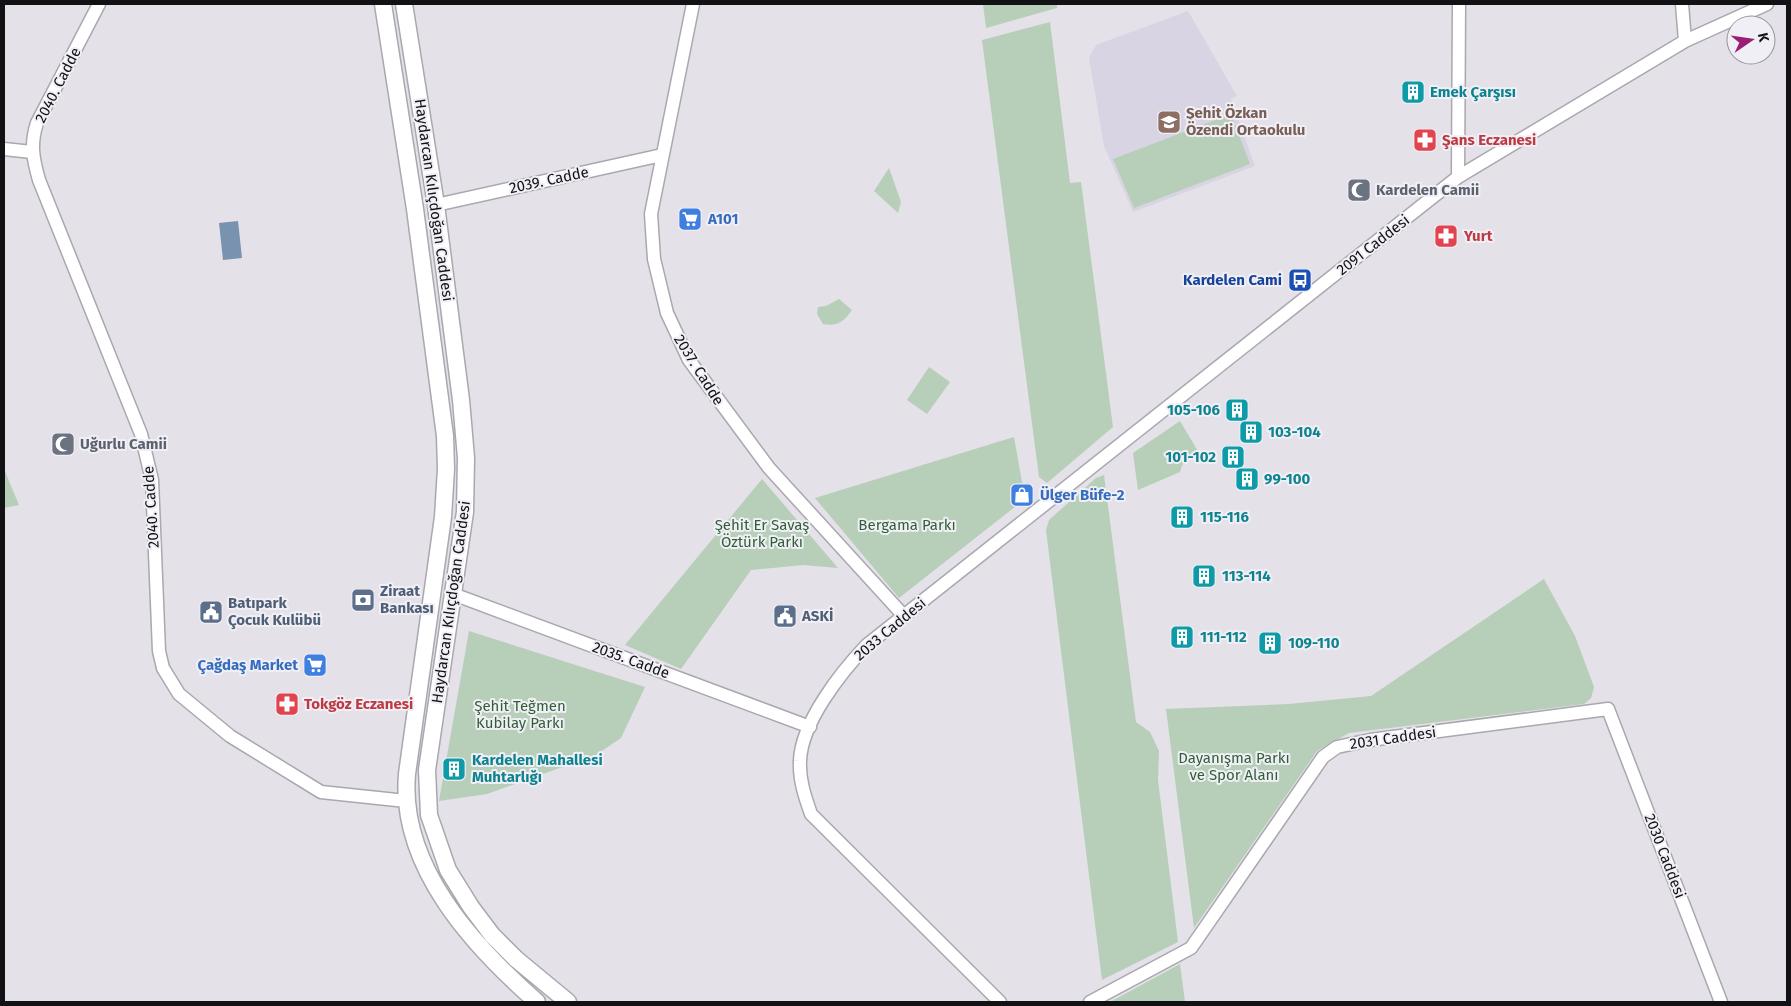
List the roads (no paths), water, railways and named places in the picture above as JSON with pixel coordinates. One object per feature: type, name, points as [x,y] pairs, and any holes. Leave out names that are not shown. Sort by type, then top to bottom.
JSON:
[{"type":"main road","name":"Haydarcan Kılıçdoğan Caddesi","points":[[383,4],[416,219],[443,420],[446,469],[443,517],[407,774],[406,801],[415,840],[450,909],[498,968],[537,1002]]},
{"type":"main road","name":"Haydarcan Kılıçdoğan Caddesi","points":[[404,4],[436,205],[461,400],[466,458],[465,512],[427,770],[427,801],[438,845],[448,870],[465,899],[492,935],[516,959],[568,1002]]},
{"type":"main road","points":[[406,801],[427,801]]},
{"type":"street","name":"2040. Cadde","points":[[99,4],[37,123],[33,136],[32,152],[40,180],[148,456],[152,480],[159,651],[170,682],[179,694],[230,736],[321,792],[406,801]]},
{"type":"street","name":"2037. Cadde","points":[[693,4],[651,214],[651,236],[659,286],[676,337],[689,360],[716,399],[769,468],[904,616]]},
{"type":"street","points":[[1458,177],[1459,4]]},
{"type":"street","points":[[1682,4],[1685,41]]},
{"type":"street","name":"2091 Caddesi","points":[[1127,439],[1458,177],[1685,41],[1767,4]]},
{"type":"street","points":[[4,149],[32,152]]},
{"type":"street","name":"2039. Cadde","points":[[436,205],[662,155]]},
{"type":"street","name":"2033 Caddesi","points":[[1000,1002],[811,814],[801,783],[800,760],[810,727],[820,706],[851,661],[904,616],[1127,439]]},
{"type":"street","name":"2035. Cadde","points":[[453,594],[810,727]]},
{"type":"street","name":"2031 Caddesi","points":[[1090,1002],[1191,948],[1323,757],[1337,747],[1370,740],[1608,709]]},
{"type":"street","name":"2030 Caddesi","points":[[1608,709],[1721,1002]]},
{"type":"water","points":[[238,221],[242,258],[223,260],[219,223]]},
{"type":"place","name":"Emek Çarşısı","points":[[1413,92]]},
{"type":"place","name":"Şehit Özkan Özendi Ortaokulu","points":[[1169,122]]},
{"type":"place","name":"Şans Eczanesi","points":[[1425,140]]},
{"type":"place","name":"Kardelen Camii","points":[[1359,190]]},
{"type":"place","name":"A101","points":[[690,219]]},
{"type":"place","name":"Yurt","points":[[1446,236]]},
{"type":"place","name":"Kardelen Cami","points":[[1300,280]]},
{"type":"place","name":"105-106","points":[[1237,410]]},
{"type":"place","name":"103-104","points":[[1251,432]]},
{"type":"place","name":"Uğurlu Camii","points":[[63,444]]},
{"type":"place","name":"101-102","points":[[1233,457]]},
{"type":"place","name":"99-100","points":[[1247,479]]},
{"type":"place","name":"Ülger Büfe-2","points":[[1022,495]]},
{"type":"place","name":"115-116","points":[[1182,517]]},
{"type":"place","name":"113-114","points":[[1204,576]]},
{"type":"place","name":"Ziraat Bankası","points":[[363,600]]},
{"type":"place","name":"Batıpark Çocuk Kulübü","points":[[211,612]]},
{"type":"place","name":"ASKİ","points":[[785,616]]},
{"type":"place","name":"111-112","points":[[1182,637]]},
{"type":"place","name":"109-110","points":[[1270,643]]},
{"type":"place","name":"Çağdaş Market","points":[[315,665]]},
{"type":"place","name":"Tokgöz Eczanesi","points":[[287,704]]},
{"type":"place","name":"Kardelen Mahallesi Muhtarlığı","points":[[454,769]]},
{"type":"park label","name":"Bergama Parkı","points":[[907,525]]},
{"type":"park label","name":"Şehit Er Savaş Öztürk Parkı","points":[[762,534]]},
{"type":"park label","name":"Şehit Teğmen Kubilay Parkı","points":[[520,714]]},
{"type":"park label","name":"Dayanışma Parkı ve Spor Alanı","points":[[1234,766]]}]
